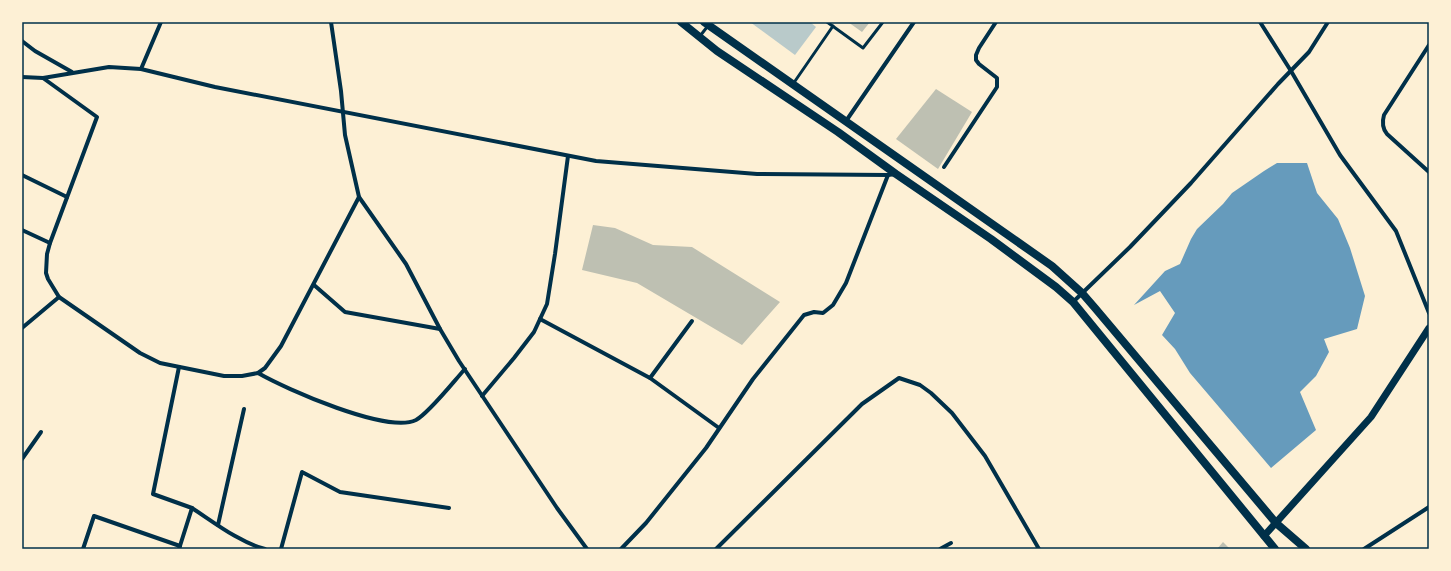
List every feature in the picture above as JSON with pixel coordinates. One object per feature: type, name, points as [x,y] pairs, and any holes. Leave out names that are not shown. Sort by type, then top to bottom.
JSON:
[{"type":"main road","points":[[681,22],[717,51],[838,132],[892,175],[991,239],[1056,287],[1073,302],[1274,549]]},
{"type":"main road","points":[[708,23],[792,85],[846,121],[1052,266],[1082,293],[1276,523],[1306,549]]},
{"type":"street","points":[[142,69],[161,22]]},
{"type":"street","points":[[332,22],[345,135],[359,197],[406,264],[440,329],[482,396],[557,508],[587,549]]},
{"type":"street","points":[[846,121],[914,22]]},
{"type":"street","points":[[944,167],[997,87],[997,78],[976,60],[976,55],[996,22]]},
{"type":"street","points":[[1260,22],[1291,71],[1340,155],[1396,231],[1429,313]]},
{"type":"street","points":[[1073,302],[1130,247],[1191,183],[1309,52],[1328,22]]},
{"type":"street","points":[[22,41],[35,51],[73,72]]},
{"type":"street","points":[[1429,44],[1384,114],[1382,122],[1383,130],[1429,172]]},
{"type":"street","points":[[22,78],[43,78],[73,72],[109,68],[142,69],[215,87],[596,161],[757,174],[892,175],[846,283],[833,305],[823,313],[814,312],[804,315],[753,379],[706,448],[646,523],[622,549]]},
{"type":"street","points":[[43,78],[97,117],[50,243],[47,254],[46,273],[48,279],[58,297],[140,353],[160,363],[224,376],[242,376],[258,373],[265,368],[274,356],[314,285],[359,197]]},
{"type":"street","points":[[482,396],[534,332],[547,304],[568,156]]},
{"type":"street","points":[[22,175],[67,197]]},
{"type":"street","points":[[22,230],[50,243]]},
{"type":"street","points":[[314,285],[345,312],[440,329]]},
{"type":"street","points":[[22,328],[58,297]]},
{"type":"street","points":[[540,319],[650,378],[719,428]]},
{"type":"street","points":[[650,378],[692,321]]},
{"type":"street","points":[[1264,536],[1371,417],[1425,339],[1429,328]]},
{"type":"street","points":[[179,367],[153,494],[192,508],[255,546],[266,549]]},
{"type":"street","points":[[258,373],[290,390],[362,416],[375,420],[400,423],[410,422],[425,413],[465,369]]},
{"type":"street","points":[[716,549],[862,404],[899,378],[920,385],[931,392],[952,413],[985,456],[1039,549]]},
{"type":"street","points":[[218,525],[244,410]]},
{"type":"street","points":[[22,459],[41,432]]},
{"type":"street","points":[[281,549],[302,472],[340,492],[449,508]]},
{"type":"street","points":[[1364,549],[1429,507]]},
{"type":"street","points":[[83,549],[94,516],[179,547],[192,508]]},
{"type":"street","points":[[940,549],[952,544]]},
{"type":"lane","points":[[827,22],[863,48],[883,22]]},
{"type":"lane","points":[[700,36],[708,23]]},
{"type":"lane","points":[[792,85],[833,26]]},
{"type":"shaded area","points":[[750,22],[810,22],[816,27],[795,55]]},
{"type":"water","points":[[1277,163],[1307,163],[1317,193],[1338,219],[1350,248],[1365,296],[1357,329],[1324,339],[1329,352],[1316,376],[1300,392],[1316,430],[1271,468],[1190,373],[1175,349],[1162,335],[1175,313],[1160,291],[1134,305],[1165,271],[1180,264],[1197,229],[1223,204],[1232,193]]},
{"type":"building","points":[[848,22],[870,22],[862,32]]},
{"type":"building","points":[[936,89],[972,112],[938,169],[896,139]]},
{"type":"building","points":[[593,225],[615,228],[653,245],[692,247],[780,302],[742,345],[637,283],[582,270]]},
{"type":"building","points":[[1223,542],[1230,549],[1217,549]]}]
